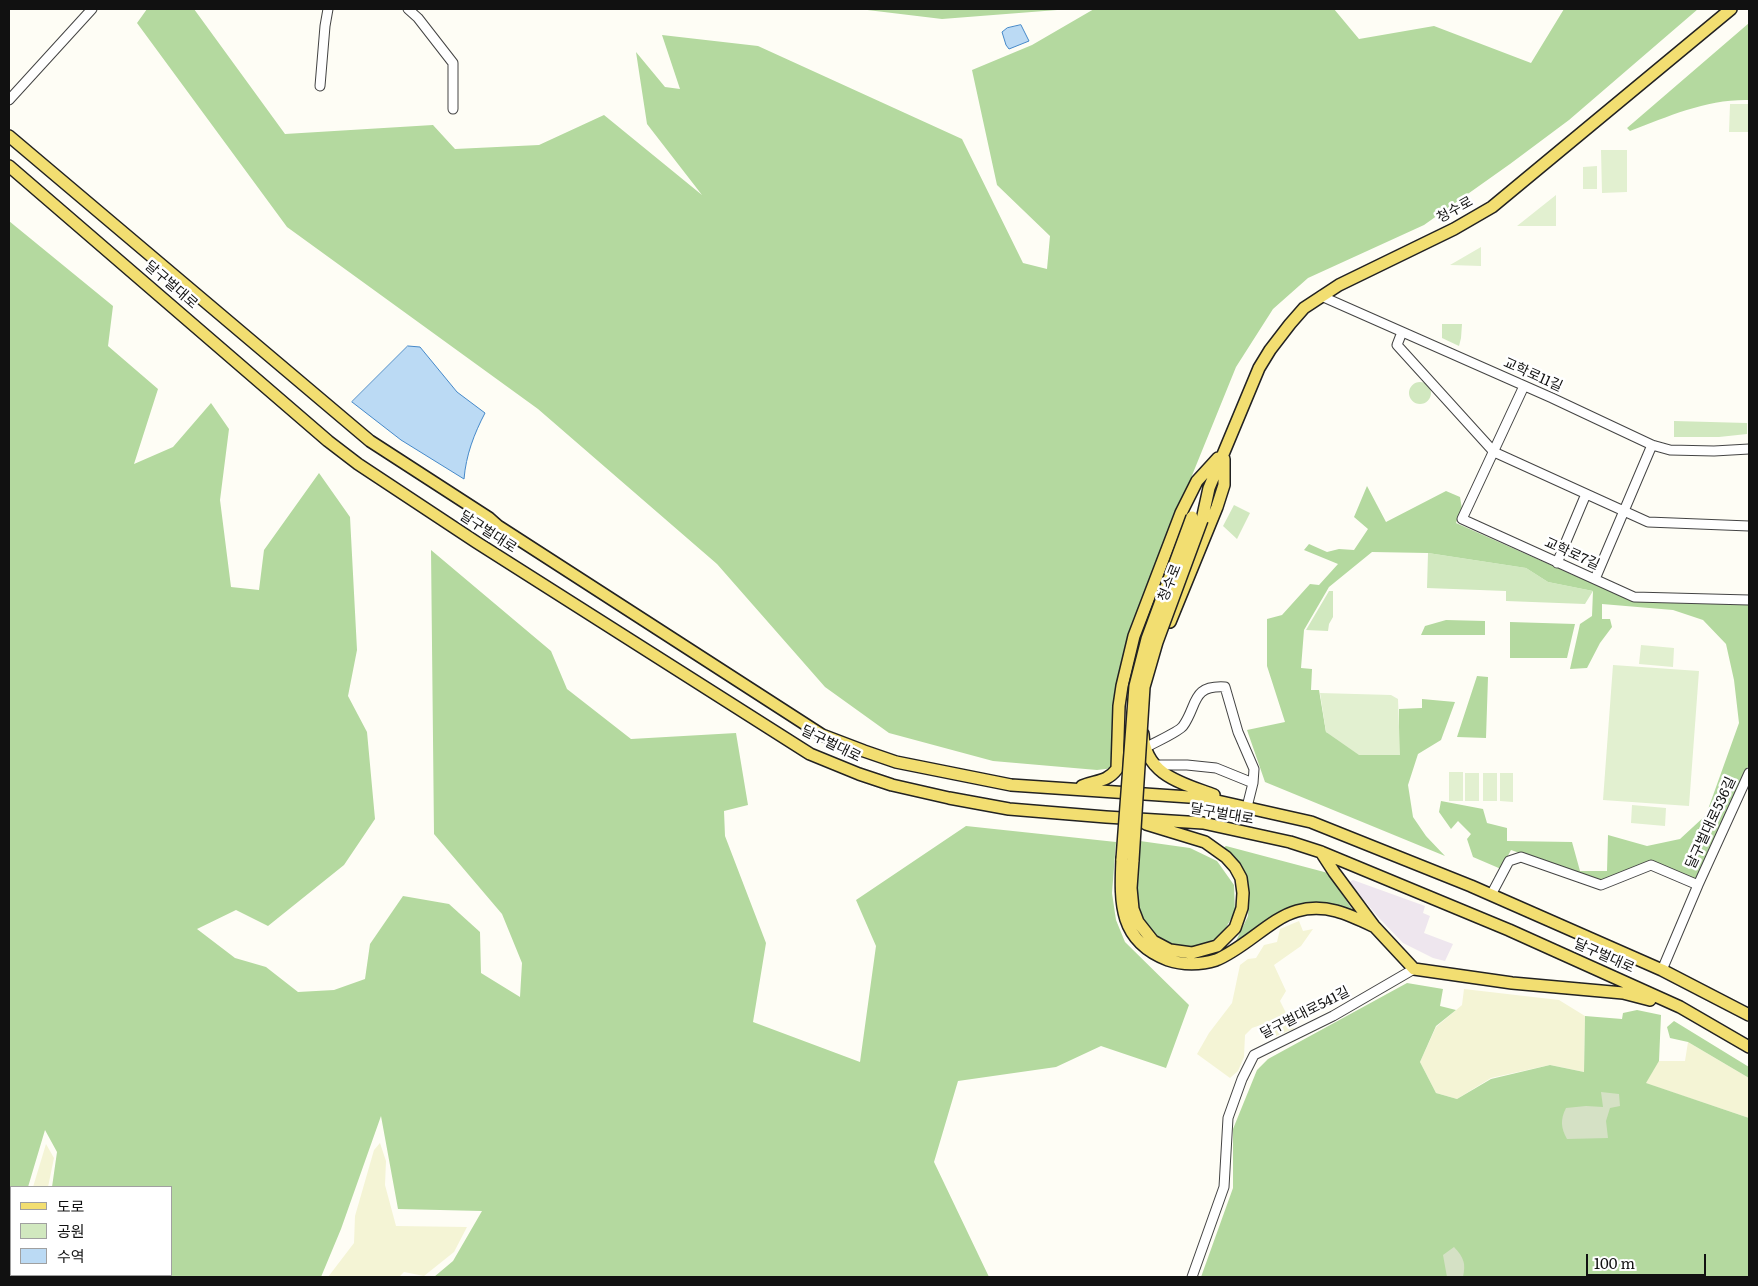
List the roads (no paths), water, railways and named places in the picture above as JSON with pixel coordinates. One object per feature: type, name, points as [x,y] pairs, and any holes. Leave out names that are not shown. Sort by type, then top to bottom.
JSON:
[{"type":"main road","name":"청수로","points":[[1076,789],[1086,784],[1101,782],[1112,776],[1117,769],[1119,754],[1119,706],[1134,636],[1192,517],[1210,488],[1259,368],[1290,324],[1304,308],[1339,285],[1454,229],[1492,207],[1731,9]]},
{"type":"main road","name":"달구벌대로","points":[[9,136],[370,442],[822,735],[888,759],[1010,785],[1204,798],[1312,822],[1491,895],[1662,970],[1749,1015]]},
{"type":"main road","name":"달구벌대로","points":[[9,166],[328,441],[358,464],[476,542],[810,754],[859,774],[925,793],[1009,809],[1106,818],[1203,822],[1290,842],[1321,852],[1509,930],[1680,1007],[1749,1047]]},
{"type":"main road","name":"청수로","points":[[1145,748],[1143,726],[1145,695],[1156,656],[1217,507],[1224,485],[1224,451]]},
{"type":"main road","points":[[1224,451],[1198,481],[1192,517],[1144,687],[1128,859],[1121,893],[1126,920],[1138,941],[1152,954],[1176,963],[1198,964],[1215,960],[1230,953],[1273,923],[1295,911],[1318,907],[1332,909],[1346,913],[1374,926]]},
{"type":"main road","points":[[1145,748],[1154,765],[1163,773],[1177,781],[1241,806]]},
{"type":"main road","points":[[1106,818],[1148,824],[1205,842],[1226,856],[1241,878],[1243,893],[1242,908],[1235,928],[1217,946],[1192,953],[1170,950],[1153,941],[1138,922],[1133,908],[1128,859]]},
{"type":"main road","points":[[1321,852],[1374,926],[1414,969],[1512,983],[1623,993],[1680,1007]]},
{"type":"street","points":[[9,100],[92,9]]},
{"type":"street","points":[[320,86],[328,9]]},
{"type":"street","points":[[408,9],[423,24],[453,62],[453,109]]},
{"type":"street","name":"교학로11길","points":[[1322,296],[1652,445],[1670,450],[1714,451],[1749,449]]},
{"type":"street","points":[[1402,332],[1397,345],[1494,452],[1648,522],[1749,526]]},
{"type":"street","name":"교학로7길","points":[[1524,386],[1462,519],[1634,597],[1749,600]]},
{"type":"street","points":[[1595,579],[1652,445]]},
{"type":"street","points":[[1557,563],[1586,494]]},
{"type":"street","name":"달구벌대로","points":[[1145,748],[1183,728],[1192,706],[1203,690],[1212,686],[1225,687],[1238,732],[1254,768],[1253,783],[1241,806]]},
{"type":"street","points":[[1154,765],[1187,765],[1216,768],[1253,783]]},
{"type":"street","name":"달구벌대로536길","points":[[1662,970],[1698,884],[1749,773]]},
{"type":"street","name":"달구벌대로536길","points":[[1491,895],[1509,861],[1521,857],[1601,885],[1651,865],[1698,884]]},
{"type":"street","name":"달구벌대로541길","points":[[1192,1277],[1224,1187],[1228,1118],[1242,1079],[1254,1055],[1333,1016],[1414,969]]},
{"type":"water","points":[[1021,25],[1029,41],[1009,49],[1002,32],[1007,28]]},
{"type":"water","points":[[408,346],[420,347],[457,392],[485,413],[471,445],[464,479],[401,440],[352,402]]}]
